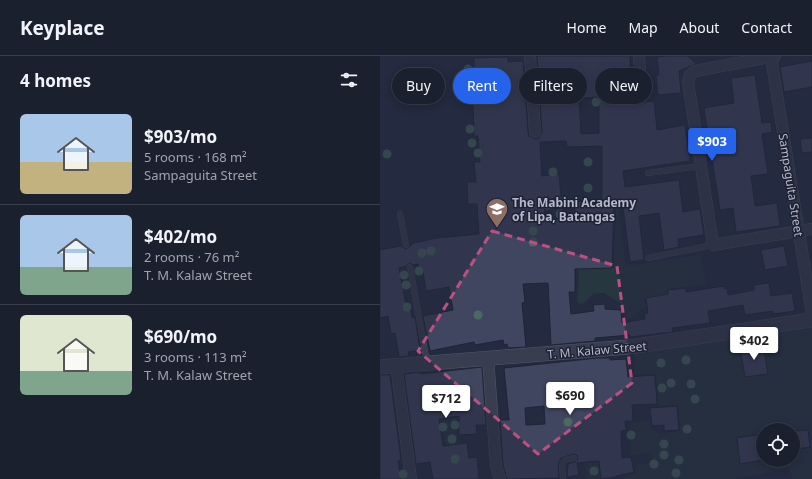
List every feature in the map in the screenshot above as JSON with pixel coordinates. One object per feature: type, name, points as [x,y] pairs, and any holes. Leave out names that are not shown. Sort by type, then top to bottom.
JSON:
[{"type":"street","points":[[530,56],[535,132]]},
{"type":"street","points":[[639,56],[639,68]]},
{"type":"street","points":[[768,57],[695,71],[690,75],[688,82],[713,245],[812,229]]},
{"type":"street","name":"Sampaguita Street","points":[[768,57],[812,314]]},
{"type":"street","name":"T. M. Kalaw Street","points":[[380,367],[642,346],[812,320]]},
{"type":"street","points":[[488,358],[496,466],[500,479]]},
{"type":"street","points":[[396,366],[411,479]]},
{"type":"lane","points":[[648,173],[701,166]]},
{"type":"lane","points":[[400,214],[406,245]]},
{"type":"lane","points":[[648,258],[713,245]]},
{"type":"lane","points":[[410,267],[427,363]]},
{"type":"lane","points":[[563,479],[563,462],[574,458]]},
{"type":"highlighted area","points":[[492,231],[617,266],[632,383],[538,454],[418,351]]},
{"type":"shaded area","points":[[616,190],[626,266],[701,255],[706,285],[667,289],[669,304],[658,306],[656,296],[644,298],[646,308],[642,308],[631,319],[627,319],[621,304],[604,293],[593,294],[584,303],[579,304],[577,300],[579,274],[577,269],[614,267]]},
{"type":"shaded area","points":[[812,328],[812,479],[792,479],[790,468],[735,479],[618,479],[636,473],[635,465],[652,462],[651,453],[631,455],[629,423],[650,421],[651,428],[657,433],[680,431],[678,405],[658,406],[656,374],[635,375],[633,353],[739,339],[745,377],[768,373],[762,336]]},
{"type":"shaded area","points":[[456,418],[457,445],[450,473],[441,420]]},
{"type":"shaded area","points":[[598,462],[600,479],[587,479],[584,463]]},
{"type":"building","points":[[537,56],[630,56],[631,68],[595,68],[595,97],[587,98],[587,68],[538,68]]},
{"type":"building","points":[[688,56],[696,64],[679,71],[681,93],[658,95],[656,75],[659,75],[657,57]]},
{"type":"building","points":[[508,57],[508,62],[523,61],[523,68],[519,68],[519,104],[526,104],[529,136],[535,139],[539,138],[542,132],[540,104],[579,104],[581,134],[599,133],[599,104],[652,104],[652,101],[654,101],[657,130],[685,125],[690,161],[623,171],[625,187],[679,180],[683,212],[700,209],[704,235],[678,239],[679,247],[664,250],[659,213],[639,216],[644,260],[630,262],[622,200],[614,200],[612,268],[575,269],[575,292],[569,292],[571,314],[594,311],[593,305],[605,304],[605,309],[621,310],[622,323],[645,319],[644,313],[648,313],[646,298],[668,294],[668,290],[686,288],[686,292],[724,286],[724,289],[727,288],[728,295],[754,290],[754,285],[769,283],[771,296],[792,293],[795,311],[773,314],[773,311],[745,315],[743,305],[708,311],[710,323],[672,328],[673,332],[630,337],[630,335],[595,338],[595,341],[551,345],[548,283],[523,284],[525,302],[522,303],[526,347],[508,348],[507,344],[504,345],[503,340],[475,345],[474,342],[430,351],[423,316],[453,310],[449,287],[426,291],[423,271],[420,272],[418,264],[414,265],[410,263],[399,268],[407,310],[411,310],[412,318],[415,317],[420,350],[408,352],[409,356],[399,357],[395,333],[391,334],[388,316],[380,318],[380,250],[400,246],[406,249],[414,243],[437,238],[479,234],[477,204],[468,204],[467,182],[476,182],[474,162],[480,162],[478,136],[474,136],[473,104],[511,104],[511,68],[474,68],[474,58]],"holes":[[[566,141],[567,147],[602,146],[602,200],[574,202],[575,217],[545,220],[544,200],[561,198],[559,174],[542,176],[540,142]]]},
{"type":"building","points":[[812,61],[812,87],[784,92],[780,67]]},
{"type":"building","points":[[755,75],[762,123],[771,122],[772,132],[762,134],[768,174],[751,176],[755,206],[777,203],[780,226],[736,232],[733,208],[720,210],[704,108],[734,103],[731,78]]},
{"type":"building","points":[[812,138],[812,152],[802,153],[800,139]]},
{"type":"building","points":[[784,246],[788,266],[765,270],[761,250]]},
{"type":"building","points":[[763,344],[768,374],[745,377],[740,348]]},
{"type":"building","points":[[597,358],[610,358],[610,360],[626,359],[628,377],[655,375],[657,404],[632,405],[633,421],[625,421],[626,430],[621,431],[622,458],[631,457],[634,472],[601,479],[599,461],[577,463],[579,475],[567,477],[568,464],[575,462],[578,459],[577,455],[573,454],[561,458],[558,465],[559,478],[507,479],[503,465],[500,420],[509,420],[504,368]],"holes":[[[544,406],[545,424],[526,425],[525,408]]]},
{"type":"building","points":[[482,367],[486,425],[476,425],[477,434],[459,435],[459,416],[439,419],[443,446],[467,443],[469,458],[477,457],[479,479],[433,479],[430,462],[416,464],[404,374],[420,372],[421,374]]},
{"type":"building","points":[[380,375],[390,375],[401,460],[398,461],[401,479],[380,479]]},
{"type":"building","points":[[677,406],[679,430],[664,431],[664,425],[652,426],[650,408]]},
{"type":"building","points":[[808,430],[810,447],[800,448],[800,431]]},
{"type":"building","points":[[756,435],[756,461],[740,464],[737,438]]},
{"type":"place","name":"The Mabini Academy of Lipa, Batangas","points":[[497,228]]}]
